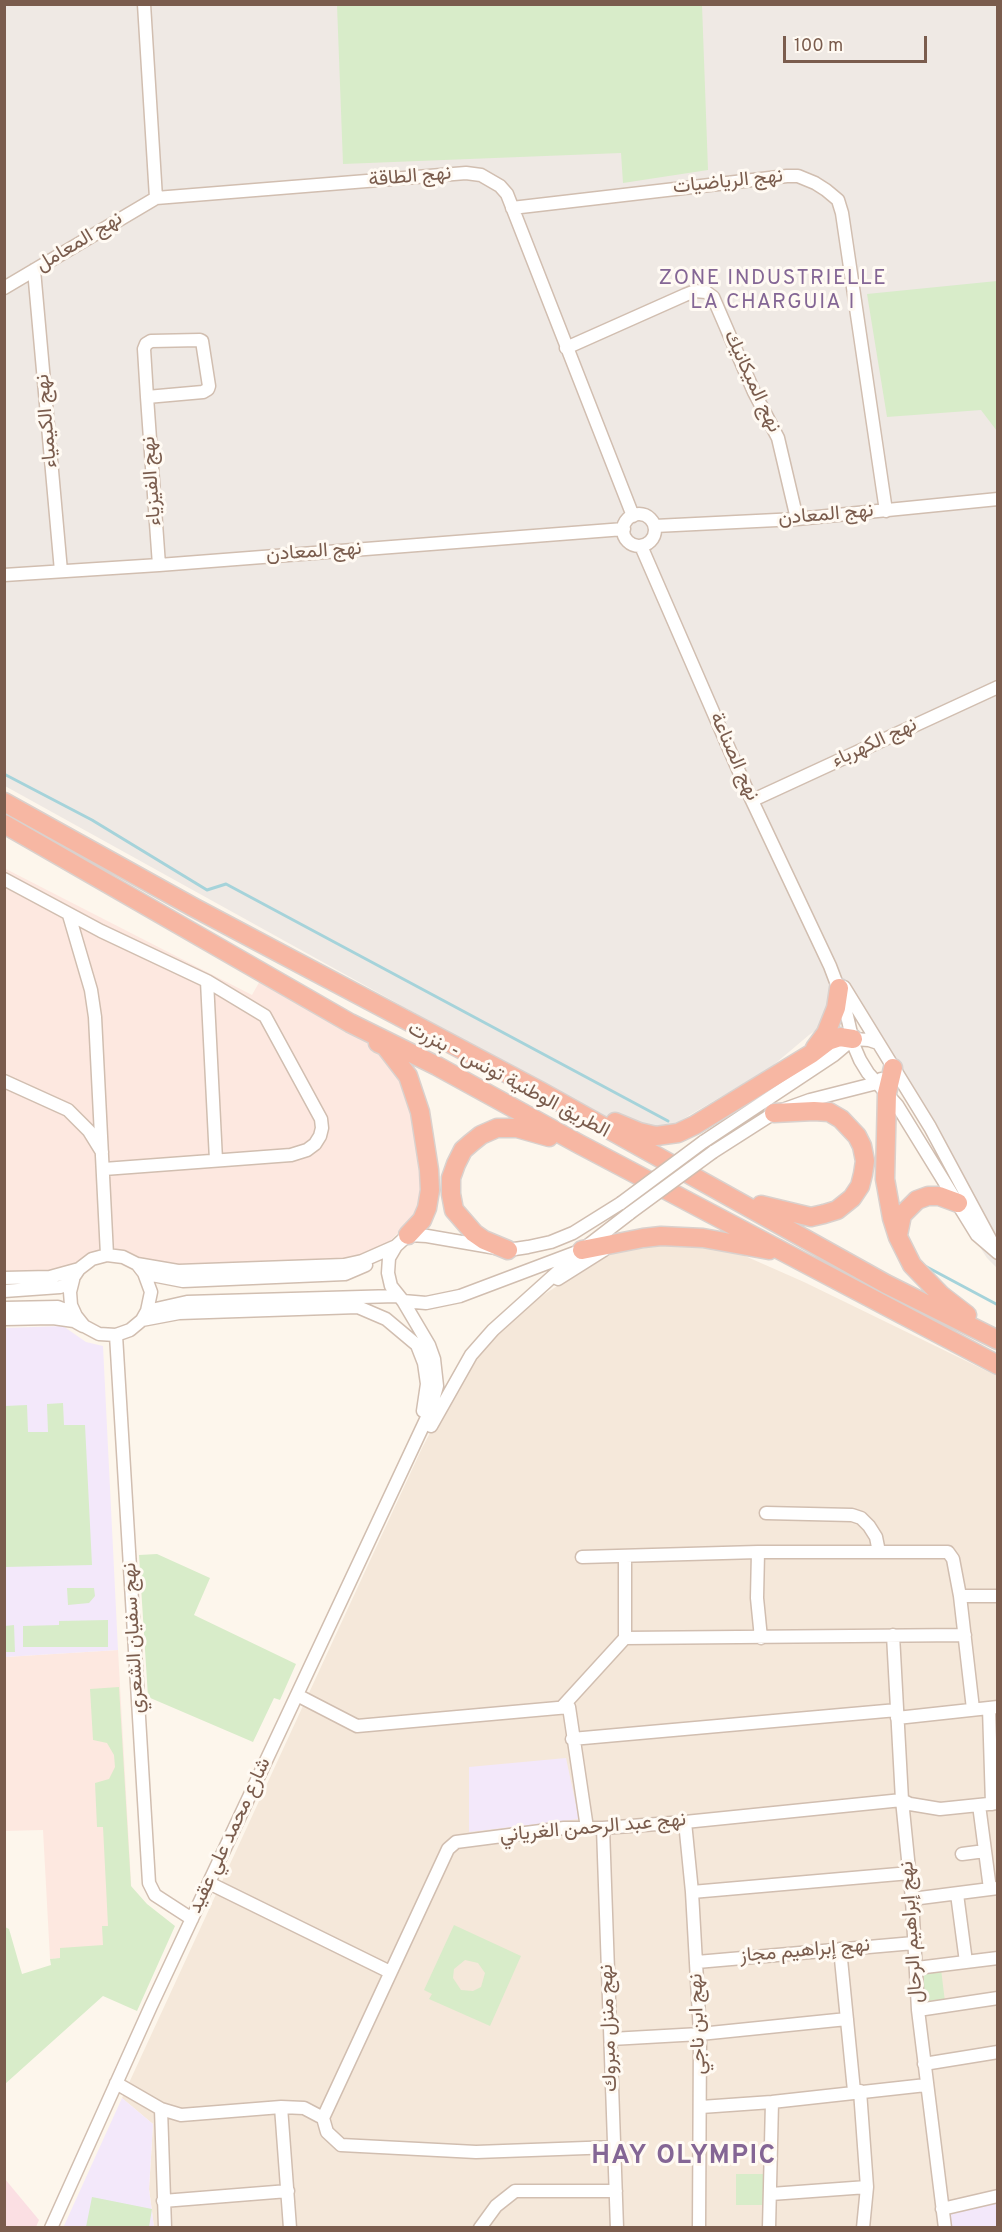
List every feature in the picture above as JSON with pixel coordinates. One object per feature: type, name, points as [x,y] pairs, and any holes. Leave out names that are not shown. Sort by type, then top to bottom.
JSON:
[{"type":"highway","name":"الطريق الوطنية تونس - بنزرت","points":[[4,802],[184,902],[540,1091],[579,1115],[725,1193],[886,1284],[998,1339]]},
{"type":"highway","name":"الطريق الوطنية تونس - بنزرت","points":[[4,825],[350,1023],[437,1066],[784,1254],[998,1365]]},
{"type":"highway","points":[[811,1054],[826,1033],[836,1008],[839,988]]},
{"type":"highway","points":[[350,1023],[363,1034],[385,1046],[398,1062],[408,1076],[420,1112],[430,1190],[422,1220],[402,1241]]},
{"type":"highway","points":[[540,1091],[639,1132],[664,1135],[678,1133],[695,1125],[834,1038],[853,1039]]},
{"type":"highway","points":[[890,1064],[882,1088],[885,1179],[898,1237],[921,1276],[940,1295],[998,1339]]},
{"type":"highway","points":[[725,1193],[773,1209],[811,1217],[837,1210],[852,1198],[860,1186],[865,1161],[862,1146],[857,1136],[841,1119],[829,1112],[774,1113]]},
{"type":"highway","points":[[508,1250],[474,1233],[454,1210],[451,1178],[463,1150],[481,1135],[497,1128],[517,1128],[579,1144]]},
{"type":"highway","points":[[898,1237],[898,1225],[902,1215],[917,1200],[939,1196],[958,1203]]},
{"type":"highway","points":[[582,1250],[661,1236],[703,1238],[784,1254]]},
{"type":"street","points":[[144,4],[156,198]]},
{"type":"street","name":"نهج الطاقة","points":[[156,198],[466,173],[481,175],[500,186],[507,194],[633,516]]},
{"type":"street","name":"نهج الرياضيات","points":[[512,208],[787,176],[798,176],[826,190],[838,200],[842,213],[886,511]]},
{"type":"street","name":"نهج المعامل","points":[[4,288],[156,198]]},
{"type":"street","name":"نهج الكيمياء","points":[[34,270],[61,571]]},
{"type":"street","name":"نهج الميكانيك","points":[[566,348],[685,294],[696,291],[706,292],[713,297],[754,392],[778,438],[797,519]]},
{"type":"street","name":"نهج الفيزياء","points":[[147,397],[203,392],[208,389],[202,341],[151,341],[144,349],[147,397],[159,565]]},
{"type":"street","name":"نهج المعادن","points":[[654,526],[797,519],[998,499]]},
{"type":"street","points":[[633,516],[646,516],[654,526],[655,531],[651,541],[641,546],[630,543],[626,539],[624,529],[628,519],[633,516]]},
{"type":"street","name":"نهج المعادن","points":[[4,575],[624,529]]},
{"type":"street","name":"نهج الصناعة","points":[[641,546],[753,800],[831,966],[856,1052],[863,1066],[916,1133],[977,1235],[998,1253]]},
{"type":"street","name":"نهج الكهرباء","points":[[753,800],[998,687]]},
{"type":"street","points":[[4,879],[69,915],[207,981],[269,1020],[321,1119],[322,1128],[315,1144],[307,1150],[291,1155],[104,1169]]},
{"type":"street","points":[[69,915],[91,990],[95,1017],[107,1255]]},
{"type":"street","name":"نهج الصناعة","points":[[831,966],[930,1127],[998,1253]]},
{"type":"street","points":[[207,981],[216,1161]]},
{"type":"street","points":[[140,1269],[178,1271],[344,1265],[376,1256],[402,1241],[427,1236],[508,1250],[551,1242],[573,1233],[621,1203],[703,1142],[834,1055],[853,1039],[878,1043]]},
{"type":"street","points":[[4,1081],[68,1110],[90,1131],[103,1154]]},
{"type":"street","points":[[415,1446],[427,1434],[471,1355],[493,1330],[521,1302],[630,1213],[713,1152],[774,1113],[810,1100],[882,1088]]},
{"type":"street","points":[[402,1241],[389,1258],[388,1273],[391,1286],[429,1346],[434,1359],[437,1386],[415,1446]]},
{"type":"street","points":[[521,1302],[613,1244]]},
{"type":"street","points":[[4,1308],[58,1308],[66,1310],[99,1334],[116,1335],[130,1330],[145,1315],[187,1302],[400,1299],[426,1303],[460,1296],[582,1250]]},
{"type":"street","points":[[4,1291],[60,1287],[92,1259],[107,1255],[123,1257],[140,1269],[150,1292],[145,1315]]},
{"type":"street","points":[[4,1278],[76,1274]]},
{"type":"street","points":[[76,1274],[70,1298],[80,1321]]},
{"type":"street","points":[[145,1315],[352,1306],[367,1310],[399,1327],[417,1345],[424,1363],[427,1384],[422,1425]]},
{"type":"street","points":[[4,1319],[53,1318],[80,1321]]},
{"type":"street","name":"نهج سفيان الشعري","points":[[116,1335],[149,1883],[155,1894],[192,1918]]},
{"type":"street","name":"شارع محمد علي عقيد","points":[[51,2228],[192,1918],[415,1446]]},
{"type":"street","points":[[766,1513],[852,1515],[861,1518],[876,1537],[879,1552]]},
{"type":"street","points":[[758,1552],[757,1598],[761,1638]]},
{"type":"street","points":[[582,1557],[758,1552],[948,1552],[953,1559],[960,1596],[974,1709]]},
{"type":"street","points":[[562,1707],[625,1638],[625,1557]]},
{"type":"street","points":[[960,1596],[998,1596]]},
{"type":"street","name":"نهج إبراهيم الرحال","points":[[893,1635],[902,1800],[912,1899],[918,2010],[945,2228]]},
{"type":"street","points":[[625,1638],[965,1635]]},
{"type":"street","points":[[297,1695],[357,1726],[569,1707],[587,1828]]},
{"type":"street","points":[[572,1739],[993,1708],[995,1804]]},
{"type":"street","name":"نهج عبد الرحمن الغرياني","points":[[323,2118],[448,1849],[456,1842],[564,1828],[603,1828],[685,1822],[902,1800],[910,1804],[940,1809],[995,1804]]},
{"type":"street","points":[[912,1899],[994,1888],[985,1851],[979,1805]]},
{"type":"street","name":"نهج ابن ناجي","points":[[685,1822],[697,1962],[700,2034],[699,2228]]},
{"type":"street","name":"نهج منزل مبروك","points":[[603,1828],[617,2228]]},
{"type":"street","points":[[962,1854],[985,1851]]},
{"type":"street","points":[[692,1892],[910,1873]]},
{"type":"street","points":[[209,1883],[390,1972]]},
{"type":"street","points":[[957,1894],[966,1962]]},
{"type":"street","name":"نهج إبراهيم مجاز","points":[[697,1962],[914,1943]]},
{"type":"street","points":[[840,1949],[867,2187],[863,2228]]},
{"type":"street","points":[[917,1968],[998,1958]]},
{"type":"street","points":[[918,2010],[998,1998]]},
{"type":"street","points":[[610,2039],[700,2034],[847,2019]]},
{"type":"street","points":[[924,2064],[998,2052]]},
{"type":"street","points":[[116,2083],[161,2109],[181,2115],[281,2107],[304,2108],[323,2118],[327,2132],[341,2145],[476,2151],[614,2147]]},
{"type":"street","points":[[701,2107],[771,2102],[926,2085]]},
{"type":"street","points":[[769,2228],[771,2102]]},
{"type":"street","points":[[281,2107],[290,2228]]},
{"type":"street","points":[[161,2109],[165,2228]]},
{"type":"street","points":[[771,2194],[867,2187]]},
{"type":"street","points":[[163,2202],[288,2191]]},
{"type":"street","points":[[480,2228],[496,2205],[515,2191],[616,2191]]},
{"type":"street","points":[[942,2209],[998,2196]]},
{"type":"shaded area","points":[[5,5],[997,5],[997,1268],[987,1258],[960,1217],[976,1205],[859,1002],[809,1035],[770,1068],[644,1140],[5,786]]},
{"type":"shaded area","points":[[4,868],[252,995],[261,979],[373,1043],[399,1073],[413,1122],[421,1188],[418,1208],[409,1222],[385,1246],[365,1256],[347,1260],[179,1264],[141,1258],[129,1253],[103,1251],[88,1254],[78,1264],[52,1271],[5,1272]]},
{"type":"shaded area","points":[[685,1242],[736,1252],[804,1282],[997,1376],[997,2227],[154,2227],[149,2189],[153,2124],[122,2098],[422,1448],[458,1380],[487,1342],[524,1307],[613,1251],[638,1244]]},
{"type":"shaded area","points":[[63,1326],[86,1342],[103,1346],[118,1650],[5,1657],[5,1328]]},
{"type":"shaded area","points":[[118,1650],[135,1953],[50,1959],[43,1830],[5,1831],[5,1657]]},
{"type":"shaded area","points":[[566,1758],[579,1819],[469,1832],[469,1767]]},
{"type":"shaded area","points":[[122,2098],[153,2124],[149,2189],[154,2227],[63,2228]]},
{"type":"shaded area","points":[[5,2179],[39,2220],[36,2227],[5,2227]]},
{"type":"shaded area","points":[[997,2202],[997,2227],[950,2227],[948,2211]]},
{"type":"green space","points":[[337,5],[702,5],[708,170],[623,183],[621,153],[343,164]]},
{"type":"green space","points":[[997,281],[997,431],[981,410],[887,417],[867,294]]},
{"type":"green space","points":[[63,1403],[64,1425],[85,1425],[92,1565],[5,1567],[5,1406],[27,1405],[28,1432],[48,1432],[47,1404]]},
{"type":"green space","points":[[157,1554],[210,1578],[194,1615],[296,1664],[280,1700],[274,1698],[253,1742],[148,1697],[139,1555]]},
{"type":"green space","points":[[67,1588],[94,1588],[95,1596],[89,1603],[68,1605]]},
{"type":"green space","points":[[108,1620],[108,1647],[23,1647],[23,1626],[59,1625],[59,1621]]},
{"type":"green space","points":[[14,1625],[15,1652],[5,1652],[5,1626]]},
{"type":"green space","points":[[119,1687],[131,1886],[147,1904],[175,1926],[137,2011],[103,1996],[5,2084],[5,1927],[9,1929],[22,1974],[51,1965],[50,1959],[60,1958],[60,1948],[103,1945],[102,1926],[108,1926],[103,1827],[97,1827],[95,1783],[109,1779],[115,1767],[114,1755],[107,1743],[93,1740],[90,1689]]},
{"type":"green space","points":[[454,1925],[521,1956],[490,2026],[429,1999],[432,1994],[424,1990]],"holes":[[[465,1960],[478,1963],[485,1973],[481,1987],[473,1991],[461,1990],[453,1978],[454,1969]]]},
{"type":"green space","points":[[941,1969],[945,2002],[922,2005],[918,1972]]},
{"type":"green space","points":[[736,2174],[763,2174],[763,2205],[736,2205]]},
{"type":"green space","points":[[92,2197],[152,2209],[149,2227],[86,2227]]},
{"type":"waterway","points":[[4,774],[92,820],[207,890],[226,884],[668,1121]]},
{"type":"waterway","points":[[925,1266],[998,1305]]},
{"type":"district","name":"ZONE INDUSTRIELLE LA CHARGUIA I","points":[[773,292]]},
{"type":"district","name":"HAY OLYMPIC","points":[[684,2158]]}]
